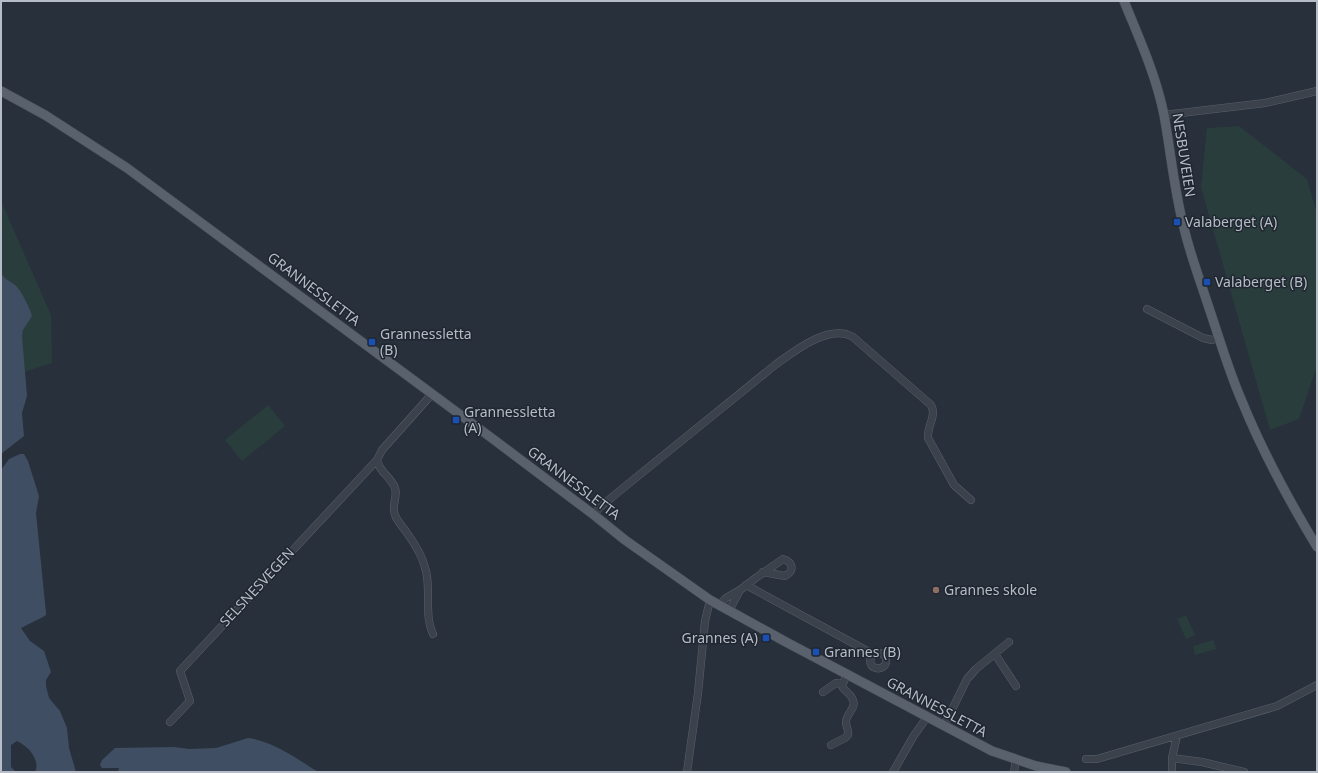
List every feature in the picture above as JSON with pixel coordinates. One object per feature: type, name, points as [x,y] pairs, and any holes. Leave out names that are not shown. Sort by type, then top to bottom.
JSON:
[{"type":"main road","name":"NESBUVEIEN","points":[[1124,1],[1152,71],[1164,115],[1175,190],[1182,222],[1219,338],[1241,398],[1262,447],[1287,496],[1317,547]]},
{"type":"main road","name":"GRANNESSLETTA","points":[[1,91],[45,115],[127,168],[594,515],[625,540],[710,600],[992,752],[1016,760],[1066,772]]},
{"type":"street","points":[[1164,115],[1265,103],[1317,91]]},
{"type":"street","points":[[1147,309],[1203,338],[1212,340],[1219,338]]},
{"type":"street","points":[[594,515],[599,508],[774,365],[799,347],[809,342],[838,333],[853,337],[930,405],[934,413],[928,431],[928,438],[954,485],[971,500]]},
{"type":"street","name":"SELSNESVEGEN","points":[[170,722],[190,700],[180,671],[377,460],[382,450],[432,394]]},
{"type":"street","points":[[377,460],[384,474],[395,487],[395,517],[416,547],[424,563],[428,581],[431,630],[433,634]]},
{"type":"street","points":[[719,605],[726,598],[740,590],[763,572]]},
{"type":"street","points":[[746,585],[873,654]]},
{"type":"street","points":[[729,611],[740,590]]},
{"type":"street","points":[[687,772],[698,693],[705,621],[710,600]]},
{"type":"street","points":[[944,726],[967,679],[976,669],[1009,642]]},
{"type":"street","points":[[995,654],[1016,686]]},
{"type":"street","points":[[831,745],[845,738],[849,731],[846,721],[854,706],[852,697],[843,690],[842,684],[847,674]]},
{"type":"street","points":[[824,692],[836,683],[842,684]]},
{"type":"street","points":[[1086,759],[1097,759],[1277,706],[1317,685]]},
{"type":"street","points":[[893,772],[912,737],[927,717]]},
{"type":"street","points":[[1168,772],[1177,736]]},
{"type":"street","points":[[1172,758],[1172,772]]},
{"type":"street","points":[[1172,758],[1208,763],[1244,772]]},
{"type":"street","points":[[1014,772],[1016,760]]},
{"type":"shaded area","points":[[1239,126],[1307,179],[1317,214],[1317,366],[1299,419],[1270,430],[1201,187],[1207,128]]},
{"type":"shaded area","points":[[1,201],[51,315],[52,363],[1,379]]},
{"type":"shaded area","points":[[268,405],[285,426],[242,461],[225,440]]},
{"type":"shaded area","points":[[1186,615],[1195,635],[1186,639],[1177,619]]},
{"type":"shaded area","points":[[1213,640],[1216,649],[1195,655],[1193,646]]},
{"type":"water","points":[[1,273],[20,291],[32,316],[23,330],[22,336],[27,396],[22,413],[24,436],[1,454]]},
{"type":"water","points":[[20,454],[24,454],[28,461],[39,496],[36,513],[46,613],[43,617],[21,628],[30,641],[44,651],[51,672],[46,680],[49,698],[60,711],[67,728],[69,748],[76,772],[35,772],[35,758],[25,746],[17,741],[11,745],[11,767],[16,772],[1,772],[1,470],[9,459]]},
{"type":"water","points":[[248,738],[266,742],[275,746],[318,772],[118,772],[119,768],[102,768],[100,765],[102,760],[115,748],[216,748]]},
{"type":"place","name":"Valaberget (A)","points":[[1177,222]]},
{"type":"place","name":"Valaberget (B)","points":[[1207,282]]},
{"type":"place","name":"Grannessletta (B)","points":[[372,342]]},
{"type":"place","name":"Grannessletta (A)","points":[[456,420]]},
{"type":"place","name":"Grannes skole","points":[[936,590]]},
{"type":"place","name":"Grannes (A)","points":[[766,638]]},
{"type":"place","name":"Grannes (B)","points":[[816,652]]}]
